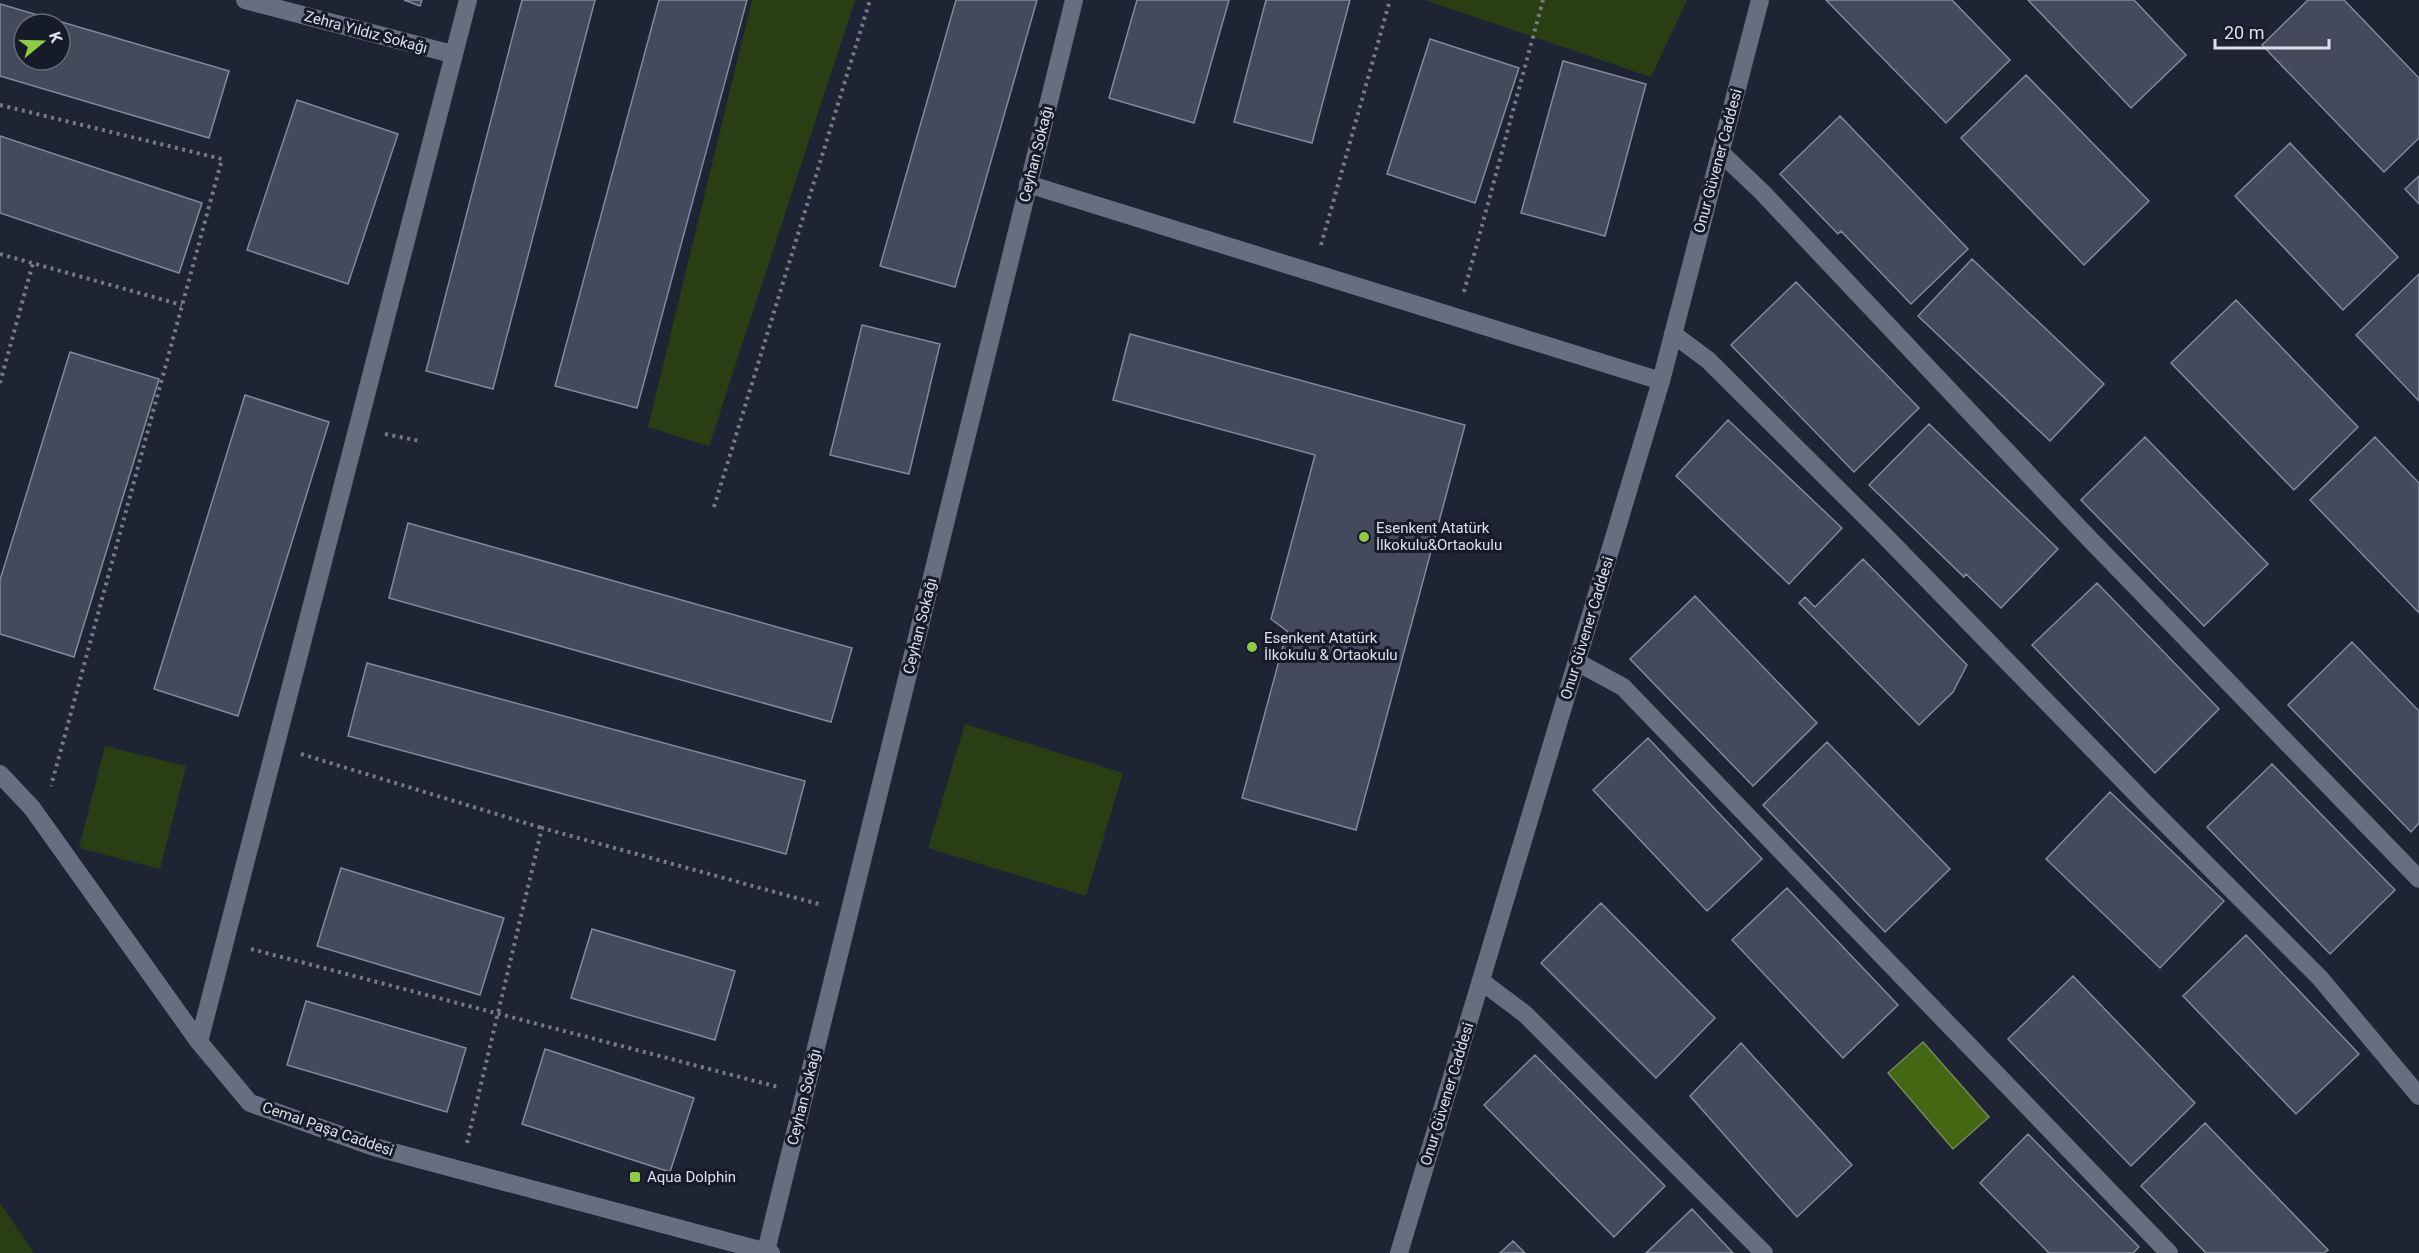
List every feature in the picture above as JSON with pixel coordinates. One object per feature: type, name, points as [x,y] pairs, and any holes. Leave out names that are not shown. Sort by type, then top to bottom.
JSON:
[{"type":"street","name":"Zehra Yıldız Sokağı","points":[[245,0],[452,54]]},
{"type":"street","points":[[199,1042],[452,54],[468,0]]},
{"type":"street","name":"Ceyhan Sokağı","points":[[768,1252],[804,1094],[1074,0]]},
{"type":"street","name":"Onur Güvener Caddesi","points":[[1399,1253],[1661,381],[1760,0]]},
{"type":"street","points":[[1720,152],[1762,192],[2082,531],[2419,879]]},
{"type":"street","points":[[1028,184],[1661,381]]},
{"type":"street","points":[[1673,334],[1708,360],[1881,532],[2150,808],[2320,978],[2419,1096]]},
{"type":"street","points":[[1576,662],[1623,687],[2169,1253]]},
{"type":"street","name":"Cemal Paşa Caddesi","points":[[0,774],[42,821],[199,1042],[250,1102],[374,1147],[768,1252]]},
{"type":"street","points":[[1481,981],[1525,1014],[1764,1253]]},
{"type":"path","points":[[714,507],[870,0]]},
{"type":"path","points":[[1313,273],[1389,0]]},
{"type":"path","points":[[1457,317],[1543,0]]},
{"type":"path","points":[[0,105],[222,159],[42,821]]},
{"type":"path","points":[[0,254],[182,305]]},
{"type":"path","points":[[0,383],[33,263]]},
{"type":"path","points":[[275,745],[542,828],[849,912]]},
{"type":"path","points":[[461,1170],[542,828]]},
{"type":"path","points":[[224,942],[804,1094]]},
{"type":"shaded area","points":[[752,0],[855,0],[709,446],[648,427]]},
{"type":"shaded area","points":[[1425,0],[1687,0],[1651,77]]},
{"type":"shaded area","points":[[965,724],[1123,773],[1086,896],[928,848]]},
{"type":"shaded area","points":[[105,746],[186,766],[160,869],[79,848]]},
{"type":"shaded area","points":[[1923,1042],[1989,1117],[1953,1149],[1888,1073]]},
{"type":"shaded area","points":[[0,1203],[34,1253],[0,1253]]},
{"type":"building","points":[[404,0],[422,0],[420,6]]},
{"type":"building","points":[[522,0],[595,0],[493,389],[426,371]]},
{"type":"building","points":[[659,0],[747,0],[637,408],[555,386]]},
{"type":"building","points":[[956,0],[1037,0],[955,287],[880,266]]},
{"type":"building","points":[[1137,0],[1229,0],[1194,123],[1109,98]]},
{"type":"building","points":[[1266,0],[1350,0],[1312,143],[1234,122]]},
{"type":"building","points":[[1826,0],[1952,0],[2010,60],[1946,123]]},
{"type":"building","points":[[2028,0],[2134,0],[2186,55],[2131,108]]},
{"type":"building","points":[[2308,0],[2344,0],[2419,78],[2419,138],[2384,172],[2262,45]]},
{"type":"building","points":[[0,4],[27,12],[12,12],[12,72],[72,72],[72,25],[229,71],[209,138],[0,76]]},
{"type":"building","points":[[1430,39],[1519,68],[1475,203],[1387,174]]},
{"type":"building","points":[[1563,61],[1646,84],[1605,236],[1521,213]]},
{"type":"building","points":[[2026,75],[2149,201],[2084,265],[1961,138]]},
{"type":"building","points":[[297,100],[398,134],[348,284],[247,250]]},
{"type":"building","points":[[1840,116],[1968,249],[1911,304],[1841,231],[1838,234],[1780,174]]},
{"type":"building","points":[[0,136],[202,203],[179,273],[0,213]]},
{"type":"building","points":[[2290,143],[2398,257],[2343,310],[2235,196]]},
{"type":"building","points":[[2419,176],[2419,204],[2405,189]]},
{"type":"building","points":[[1972,259],[2104,384],[2050,441],[1918,316]]},
{"type":"building","points":[[2419,274],[2419,401],[2356,335]]},
{"type":"building","points":[[1796,282],[1919,408],[1854,472],[1731,345]]},
{"type":"building","points":[[2236,300],[2358,427],[2294,490],[2171,363]]},
{"type":"building","points":[[862,325],[940,344],[909,474],[830,455]]},
{"type":"building","name":"Esenkent Atatürk İlkokulu&Ortaokulu","points":[[1130,334],[1465,425],[1356,830],[1242,798],[1287,631],[1271,619],[1315,455],[1113,400]]},
{"type":"building","points":[[70,352],[159,379],[74,657],[0,634],[0,580]]},
{"type":"building","points":[[245,395],[329,422],[238,716],[154,689]]},
{"type":"building","points":[[1728,420],[1842,528],[1789,584],[1676,476]]},
{"type":"building","points":[[1929,424],[2058,549],[2001,608],[1966,574],[1964,577],[1869,485]]},
{"type":"building","points":[[2145,437],[2268,564],[2204,626],[2081,500]]},
{"type":"building","points":[[2375,437],[2419,483],[2419,613],[2310,500]]},
{"type":"building","points":[[408,523],[852,648],[831,722],[389,598]]},
{"type":"building","points":[[1863,559],[1967,665],[1953,692],[1919,725],[1799,603],[1805,597],[1815,607]]},
{"type":"building","points":[[2097,583],[2219,709],[2155,773],[2032,645]]},
{"type":"building","points":[[1695,596],[1817,723],[1753,786],[1630,659]]},
{"type":"building","points":[[2352,642],[2419,711],[2419,823],[2411,832],[2288,705]]},
{"type":"building","points":[[367,663],[805,781],[786,854],[348,736]]},
{"type":"building","points":[[1648,738],[1762,859],[1707,911],[1593,790]]},
{"type":"building","points":[[1827,742],[1950,869],[1885,932],[1763,805]]},
{"type":"building","points":[[2272,764],[2395,890],[2330,954],[2207,827]]},
{"type":"building","points":[[2110,792],[2224,901],[2160,968],[2046,859]]},
{"type":"building","points":[[341,868],[504,918],[480,995],[317,946]]},
{"type":"building","points":[[1787,888],[1898,1005],[1843,1058],[1732,940]]},
{"type":"building","points":[[1601,903],[1715,1018],[1656,1078],[1541,963]]},
{"type":"building","points":[[592,929],[735,971],[715,1040],[571,998]]},
{"type":"building","points":[[2246,935],[2359,1054],[2296,1114],[2183,996]]},
{"type":"building","points":[[2073,976],[2195,1103],[2131,1166],[2008,1039]]},
{"type":"building","points":[[306,1001],[466,1048],[447,1112],[287,1065]]},
{"type":"building","points":[[1741,1043],[1852,1165],[1797,1217],[1690,1096]]},
{"type":"building","points":[[545,1049],[694,1098],[670,1172],[522,1124]]},
{"type":"building","points":[[1535,1055],[1665,1186],[1614,1237],[1484,1105]]},
{"type":"building","points":[[2205,1123],[2328,1250],[2324,1253],[2206,1253],[2141,1186]]},
{"type":"building","points":[[2028,1134],[2139,1247],[2133,1253],[2049,1253],[1980,1183]]},
{"type":"building","points":[[1692,1209],[1733,1253],[1646,1253]]},
{"type":"building","points":[[1513,1241],[1525,1253],[1500,1253]]},
{"type":"place","name":"Esenkent Atatürk İlkokulu&Ortaokulu","points":[[1364,537]]},
{"type":"place","name":"Esenkent Atatürk İlkokulu & Ortaokulu","points":[[1252,647]]},
{"type":"place","name":"Aqua Dolphin","points":[[635,1177]]}]
